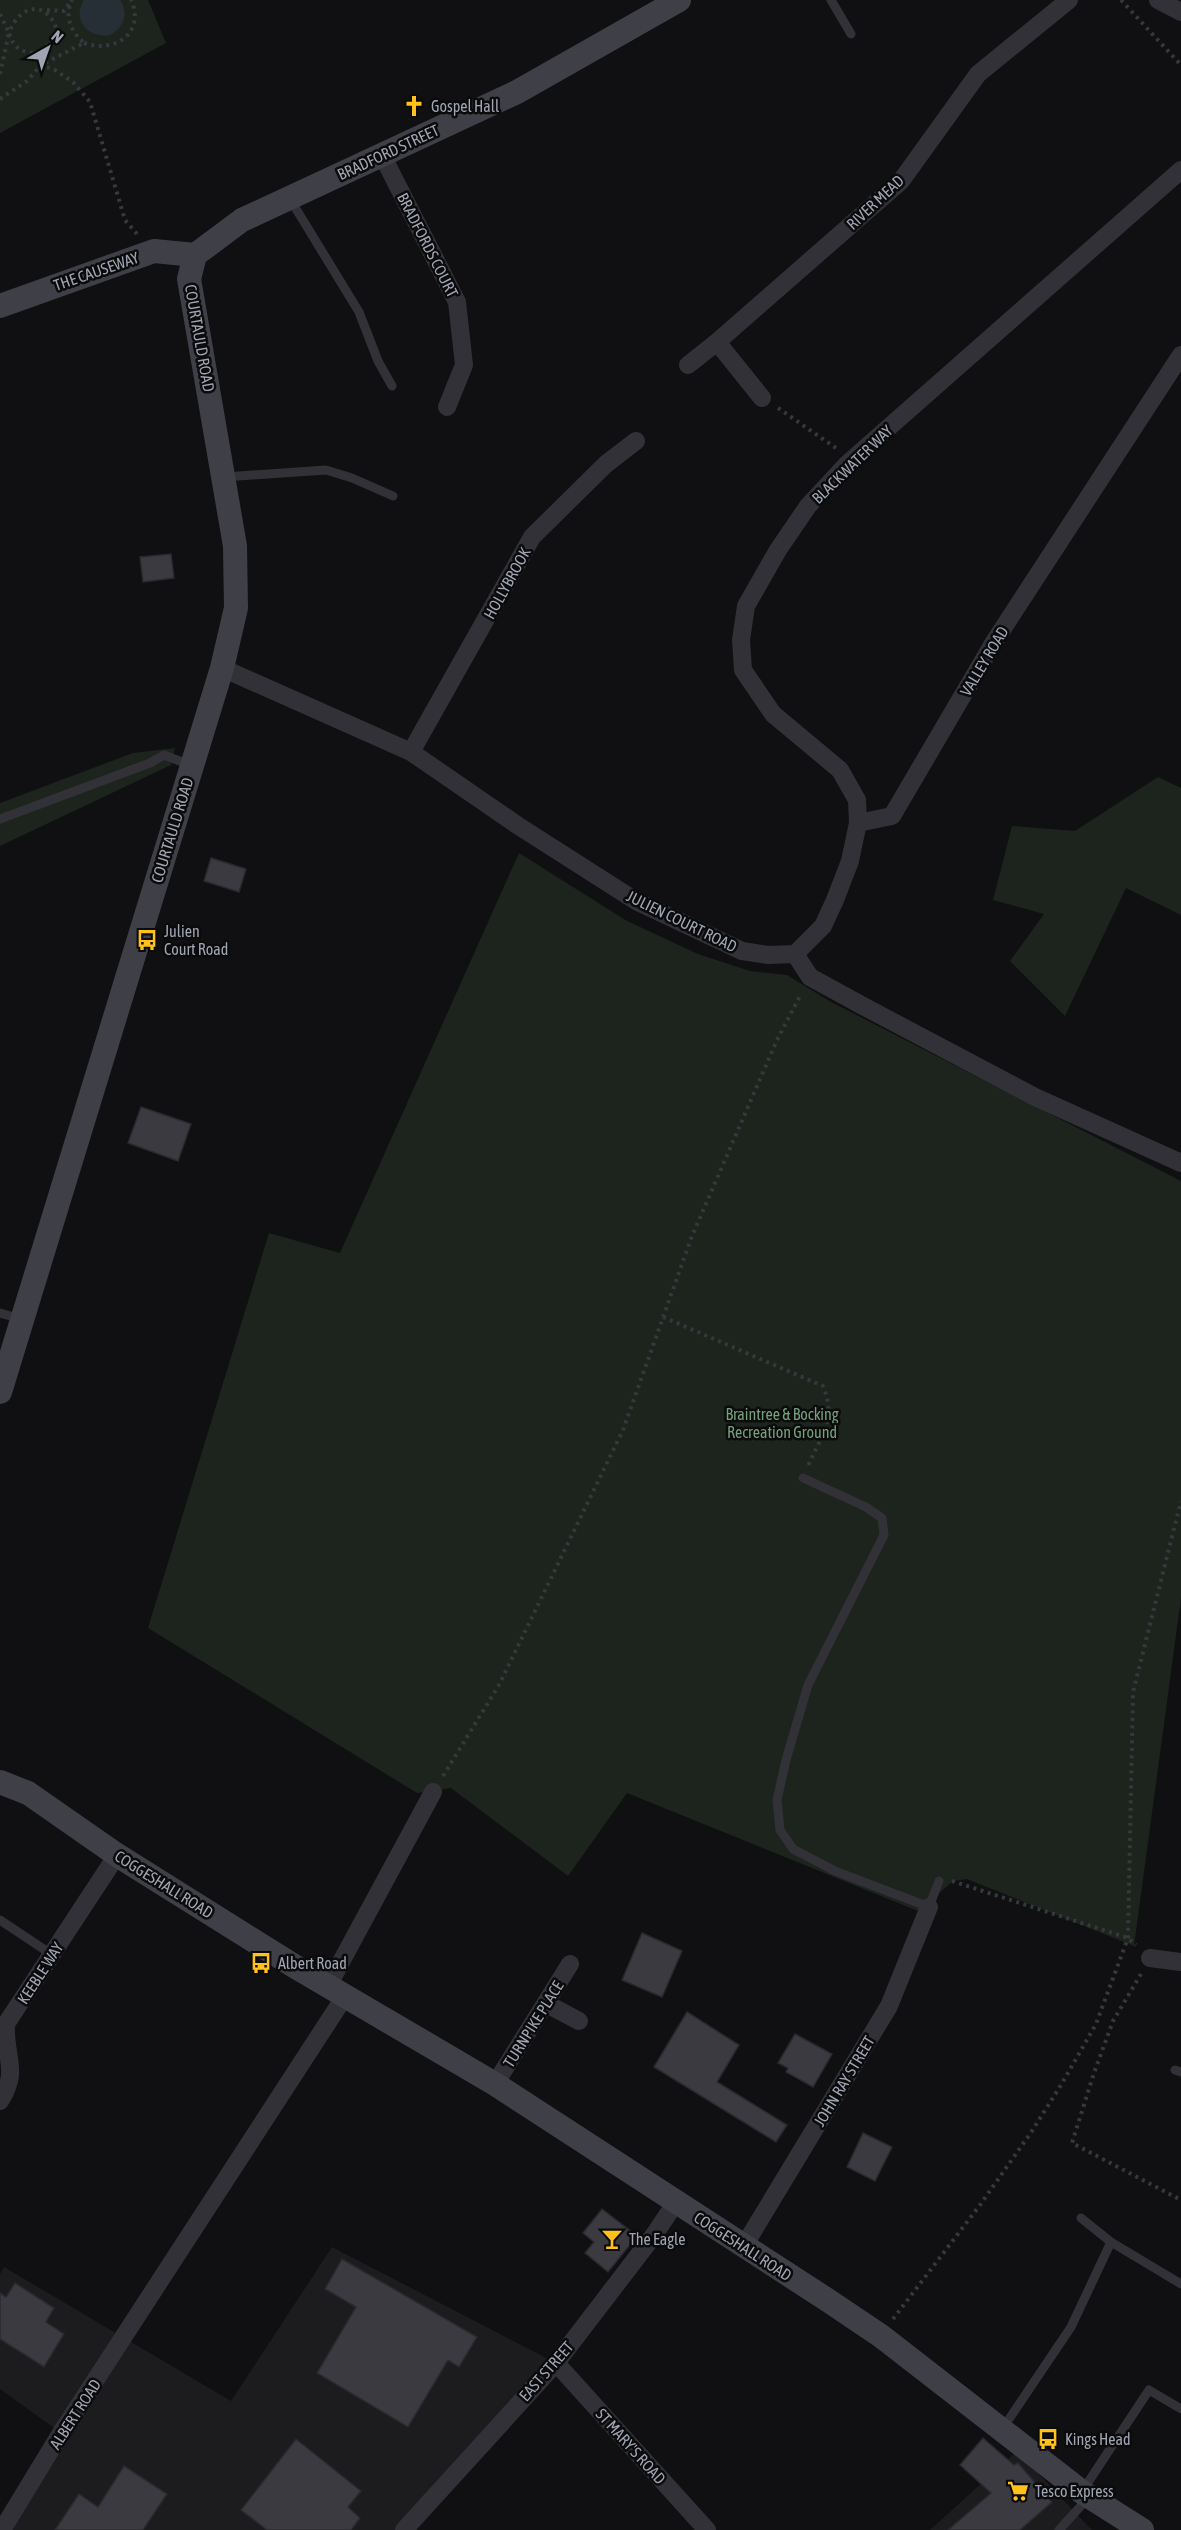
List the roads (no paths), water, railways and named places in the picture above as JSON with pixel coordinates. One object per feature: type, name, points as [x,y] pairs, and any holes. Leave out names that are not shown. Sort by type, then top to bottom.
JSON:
[{"type":"street","name":"BRADFORD STREET","points":[[195,255],[242,220],[517,92],[679,0]]},
{"type":"street","name":"RIVER MEAD","points":[[688,365],[901,180],[978,74],[1069,0]]},
{"type":"street","points":[[1158,0],[1181,12]]},
{"type":"street","name":"BRADFORDS COURT","points":[[382,155],[457,302],[464,365],[447,407]]},
{"type":"street","name":"BLACKWATER WAY","points":[[858,823],[857,800],[840,770],[773,714],[743,670],[741,640],[746,606],[778,550],[808,507],[853,460],[1181,170]]},
{"type":"street","name":"THE CAUSEWAY","points":[[0,306],[154,251],[195,255]]},
{"type":"street","name":"COURTAULD ROAD","points":[[0,1392],[222,668],[236,608],[235,546],[189,279],[195,255]]},
{"type":"street","points":[[717,342],[762,398]]},
{"type":"street","name":"VALLEY ROAD","points":[[858,823],[892,816],[994,642],[1181,355]]},
{"type":"street","name":"HOLLYBROOK","points":[[411,752],[532,537],[606,464],[636,441]]},
{"type":"street","name":"JULIEN COURT ROAD","points":[[222,668],[411,752],[517,825],[636,900],[742,951],[795,954]]},
{"type":"street","points":[[858,823],[850,861],[823,926],[795,954],[810,977],[1035,1097],[1181,1163]]},
{"type":"street","points":[[0,1770],[28,1793]]},
{"type":"street","name":"COGGESHALL ROAD","points":[[0,1782],[28,1793],[117,1855],[336,1991],[495,2084],[744,2246],[881,2336],[1085,2494],[1116,2522],[1142,2530]]},
{"type":"street","points":[[336,1991],[433,1792]]},
{"type":"street","name":"KEEBLE WAY","points":[[0,2101],[11,2079],[5,2042],[6,2025],[117,1855]]},
{"type":"street","name":"JOHN RAY STREET","points":[[744,2246],[889,2006],[929,1907]]},
{"type":"street","points":[[1150,1958],[1181,1962]]},
{"type":"street","name":"TURNPIKE PLACE","points":[[495,2084],[570,1964]]},
{"type":"street","name":"ALBERT ROAD","points":[[2,2530],[336,1991]]},
{"type":"street","points":[[547,2004],[579,2021]]},
{"type":"street","name":"EAST STREET","points":[[406,2530],[556,2363],[654,2235],[676,2202]]},
{"type":"street","name":"ST MARY'S ROAD","points":[[556,2363],[707,2530]]},
{"type":"lane","points":[[831,0],[851,34]]},
{"type":"lane","points":[[290,199],[359,312],[378,360],[392,387]]},
{"type":"lane","points":[[224,477],[326,470],[352,478],[393,496]]},
{"type":"lane","points":[[0,819],[164,755],[192,766]]},
{"type":"lane","points":[[0,1312],[23,1320]]},
{"type":"lane","points":[[803,1478],[866,1507],[882,1518],[884,1535],[808,1685],[777,1800],[780,1830],[793,1849],[835,1871],[929,1907],[939,1881]]},
{"type":"lane","points":[[0,1920],[51,1954]]},
{"type":"lane","points":[[1081,2218],[1111,2242],[1181,2284]]},
{"type":"lane","points":[[1002,2429],[1071,2327],[1111,2242]]},
{"type":"lane","points":[[1059,2530],[1085,2494],[1149,2390],[1181,2409]]},
{"type":"place","name":"Gospel Hall","points":[[414,106]]},
{"type":"place","name":"Julien Court Road","points":[[147,940]]},
{"type":"place","name":"Albert Road","points":[[261,1963]]},
{"type":"place","name":"The Eagle","points":[[612,2239]]},
{"type":"place","name":"Kings Head","points":[[1048,2439]]},
{"type":"place","name":"Tesco Express","points":[[1018,2491]]},
{"type":"park label","name":"Braintree & Bocking Recreation Ground","points":[[782,1423]]}]
